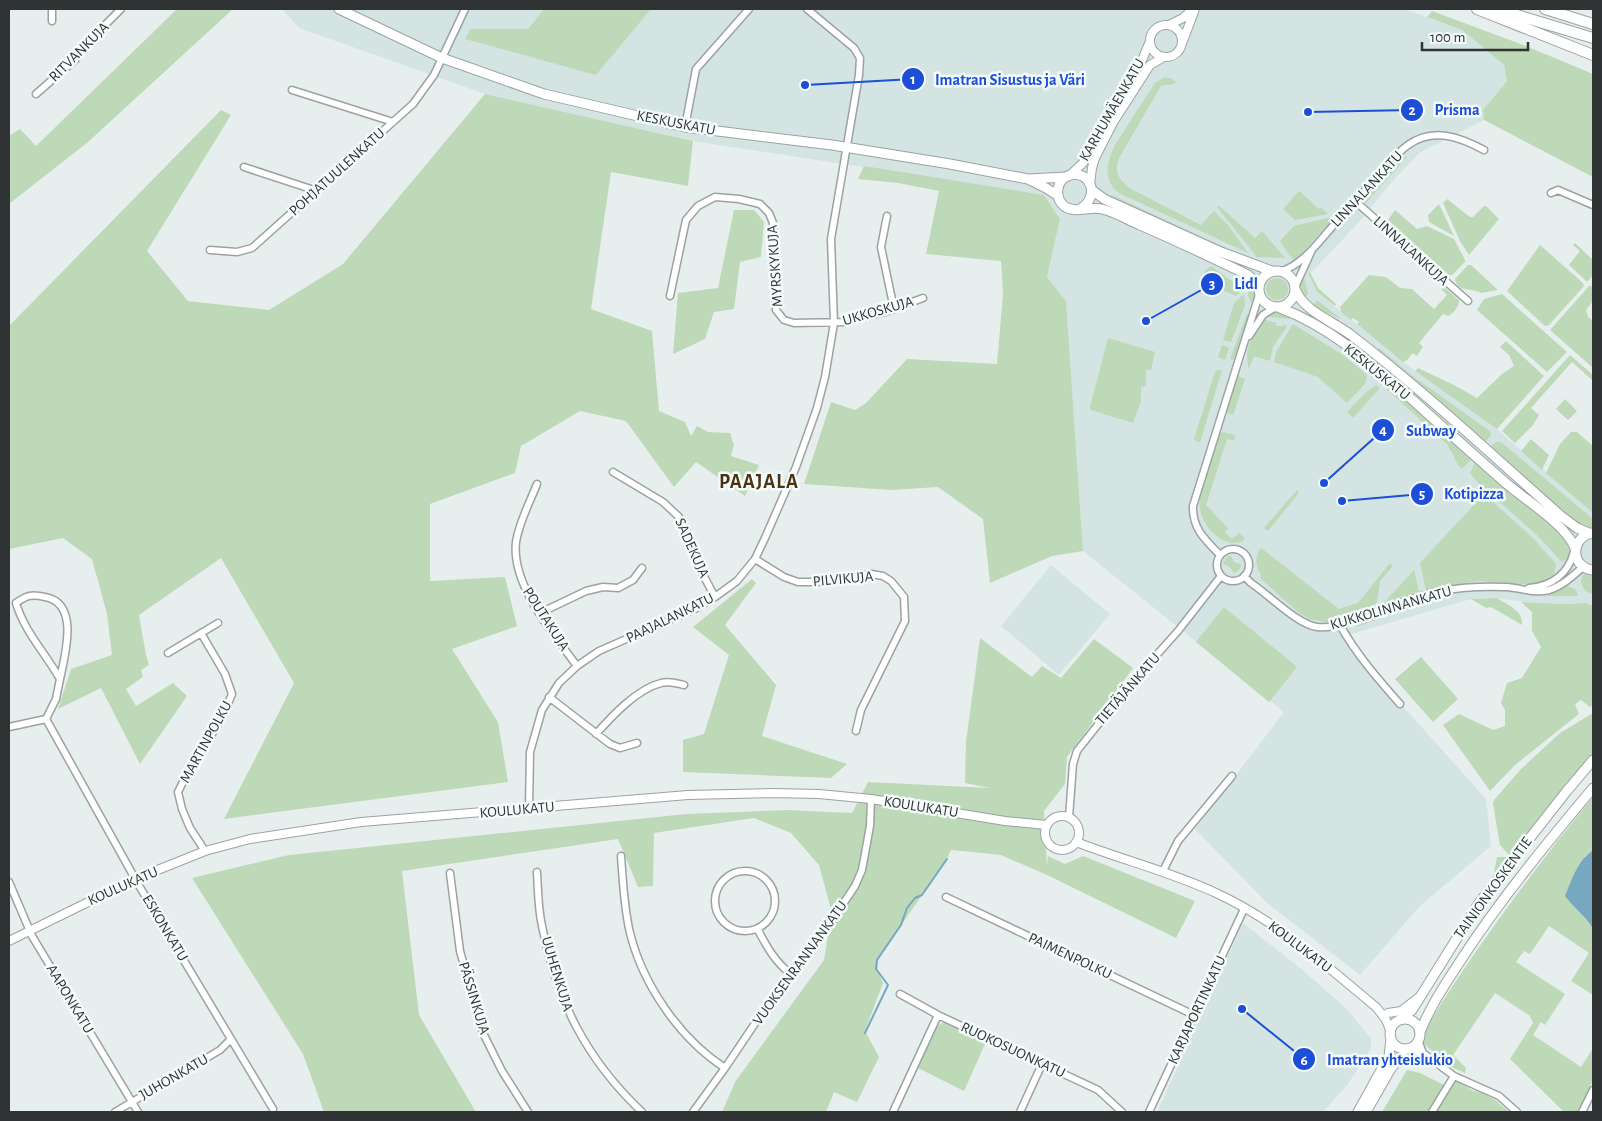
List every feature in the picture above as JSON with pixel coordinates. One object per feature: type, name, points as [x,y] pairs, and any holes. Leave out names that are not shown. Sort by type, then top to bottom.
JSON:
[{"type":"highway","points":[[1477,9],[1593,55]]},
{"type":"highway","points":[[1497,9],[1593,38]]},
{"type":"highway","points":[[1545,9],[1593,24]]},
{"type":"main road","name":"KESKUSKATU","points":[[339,9],[442,58],[544,94],[685,127],[846,148],[950,164],[1028,179],[1068,176]]},
{"type":"main road","points":[[1259,285],[1248,275],[1173,239],[1101,208],[1068,208],[1060,201],[1058,195],[1059,185],[1068,176],[1081,176],[1104,199],[1221,252],[1272,271],[1282,271],[1291,278],[1296,289],[1290,303],[1277,308],[1264,303],[1259,295],[1259,285],[1262,279],[1272,271]]},
{"type":"main road","name":"KESKUSKATU","points":[[1028,179],[1058,195]]},
{"type":"main road","points":[[1080,209],[1089,201],[1091,187]]},
{"type":"main road","name":"KESKUSKATU","points":[[1296,289],[1304,304],[1350,335],[1395,370],[1561,516],[1577,528],[1591,533]]},
{"type":"main road","name":"KESKUSKATU","points":[[1277,308],[1298,314],[1325,330],[1380,372],[1567,534],[1575,550],[1576,559],[1583,567]]},
{"type":"main road","points":[[1575,550],[1580,539],[1591,533]]},
{"type":"main road","points":[[1583,567],[1593,570]]},
{"type":"main road","name":"TAINIONKOSKENTIE","points":[[1400,1020],[1412,1010],[1479,903],[1593,760]]},
{"type":"main road","name":"TAINIONKOSKENTIE","points":[[1419,1036],[1430,1009],[1476,937],[1510,890],[1593,788]]},
{"type":"main road","points":[[1358,1112],[1389,1056],[1394,1024],[1400,1020],[1412,1021],[1418,1028],[1419,1036],[1415,1045],[1406,1049],[1390,1070],[1366,1112]]},
{"type":"main road","points":[[1391,1035],[1397,1046],[1406,1049]]},
{"type":"street","points":[[52,9],[52,21]]},
{"type":"street","name":"RITVANKUJA","points":[[36,94],[76,59],[77,53],[121,9]]},
{"type":"street","name":"POHJATUULENKATU","points":[[210,250],[236,252],[252,248],[413,104],[434,75],[465,9]]},
{"type":"street","points":[[685,127],[696,69],[749,9]]},
{"type":"street","name":"PAAJALANKATU","points":[[529,809],[530,752],[542,710],[558,683],[577,666],[599,652],[680,616],[715,597],[737,581],[755,559],[796,467],[817,408],[825,377],[834,323],[831,240],[860,58],[854,48],[807,9]]},
{"type":"street","points":[[1194,9],[1179,52],[1174,56],[1164,57],[1154,52],[1150,42],[1154,30],[1183,18],[1194,9]]},
{"type":"street","points":[[1169,25],[1180,32],[1183,41]]},
{"type":"street","name":"KARHUMÄENKATU","points":[[1068,176],[1083,163],[1143,58],[1150,42]]},
{"type":"street","name":"KARHUMÄENKATU","points":[[1091,187],[1092,168],[1095,158],[1118,115],[1150,65],[1164,57]]},
{"type":"street","points":[[292,90],[392,122]]},
{"type":"street","name":"LINNALANKATU","points":[[1282,271],[1291,268],[1313,249],[1403,149],[1417,140],[1428,136],[1444,135],[1464,139],[1484,150]]},
{"type":"street","points":[[244,166],[317,191]]},
{"type":"street","points":[[1551,193],[1558,190],[1593,205]]},
{"type":"street","name":"MYRSKYKUJA","points":[[670,296],[686,220],[698,206],[715,197],[739,199],[760,204],[769,213],[773,223],[776,310],[784,320],[794,324],[834,323]]},
{"type":"street","name":"LINNALANKUJA","points":[[1355,201],[1468,301]]},
{"type":"street","points":[[887,216],[881,247],[894,309]]},
{"type":"street","name":"LINNALANKATU","points":[[1296,289],[1313,249]]},
{"type":"street","points":[[1220,555],[1198,532],[1192,514],[1193,506],[1259,295]]},
{"type":"street","name":"UKKOSKUJA","points":[[834,323],[860,319],[923,298]]},
{"type":"street","points":[[1245,341],[1263,316],[1277,308]]},
{"type":"street","name":"SADEKUJA","points":[[613,472],[663,502],[680,517],[687,531],[700,569],[715,597]]},
{"type":"street","name":"POUTAKUJA","points":[[537,484],[516,539],[515,555],[523,585],[577,666]]},
{"type":"street","points":[[1231,549],[1243,552],[1249,563],[1248,570],[1244,576],[1234,581],[1227,580],[1221,576],[1216,566],[1220,555],[1225,550],[1231,549]]},
{"type":"street","name":"KUKKOLINNANKATU","points":[[1524,589],[1543,586],[1558,578],[1568,566],[1575,550]]},
{"type":"street","name":"PILVIKUJA","points":[[755,559],[784,577],[798,582],[824,582],[871,574],[882,576],[891,581],[904,597],[905,621],[861,710],[856,731]]},
{"type":"street","name":"KUKKOLINNANKATU","points":[[1244,576],[1303,623],[1324,628],[1340,625],[1410,599],[1440,591],[1469,586],[1538,591],[1555,588],[1583,567]]},
{"type":"street","points":[[540,613],[586,591],[603,587],[618,588],[633,580],[642,568]]},
{"type":"street","name":"TIETÄJÄNKATU","points":[[1069,817],[1074,764],[1078,751],[1127,688],[1178,631],[1221,576]]},
{"type":"street","points":[[9,727],[46,719],[56,699],[60,679],[68,639],[65,612],[54,598],[26,595],[16,603],[20,617],[60,679]]},
{"type":"street","points":[[168,653],[218,623]]},
{"type":"street","points":[[1340,625],[1349,641],[1372,672],[1400,704]]},
{"type":"street","name":"MARTINPOLKU","points":[[202,634],[226,674],[232,694],[222,718],[189,770],[178,792],[182,809],[190,828],[205,851]]},
{"type":"street","points":[[596,734],[614,713],[638,694],[660,683],[684,685]]},
{"type":"street","points":[[549,697],[610,744],[620,748],[637,743]]},
{"type":"street","name":"ESKONKATU","points":[[46,719],[136,879],[274,1109]]},
{"type":"street","points":[[1163,872],[1178,841],[1232,776]]},
{"type":"street","name":"KOULUKATU","points":[[9,941],[136,879],[205,851],[250,839],[360,822],[688,795],[772,793],[819,794],[871,799],[1004,821],[1046,825]]},
{"type":"street","name":"VUOKSENRANNANKATU","points":[[693,1112],[762,1013],[833,919],[855,886],[862,870],[870,826],[871,799]]},
{"type":"street","points":[[1069,817],[1076,823],[1078,828],[1079,833],[1076,842],[1068,849],[1056,849],[1051,846],[1045,837],[1046,825],[1054,818],[1069,817]]},
{"type":"street","name":"KOULUKATU","points":[[1076,842],[1163,872],[1217,894],[1287,934],[1377,1008]]},
{"type":"street","points":[[620,856],[630,934],[653,990],[680,1029],[700,1051],[725,1068]]},
{"type":"street","points":[[744,871],[754,873],[766,881],[774,894],[775,904],[772,914],[767,922],[758,930],[736,930],[726,925],[719,916],[715,906],[717,891],[725,879],[734,874],[744,871]]},
{"type":"street","name":"UUHENKUJA","points":[[536,872],[542,924],[554,974],[571,1019],[603,1070],[642,1112]]},
{"type":"street","name":"PÄSSINKUJA","points":[[450,873],[460,951],[483,1033],[502,1070],[528,1112]]},
{"type":"street","name":"AAPONKATU","points":[[9,882],[29,931],[138,1112]]},
{"type":"street","name":"PAIMENPOLKU","points":[[946,897],[1194,1015]]},
{"type":"street","name":"KARJAPORTINKATU","points":[[1150,1112],[1244,909]]},
{"type":"street","points":[[758,930],[773,958],[791,974]]},
{"type":"street","name":"RUOKOSUONKATU","points":[[900,994],[938,1015],[1098,1090],[1122,1112]]},
{"type":"street","points":[[1388,1013],[1400,1011],[1420,997]]},
{"type":"street","points":[[1377,1008],[1400,1020]]},
{"type":"street","points":[[1377,1008],[1386,1020],[1391,1035]]},
{"type":"street","points":[[893,1112],[938,1015]]},
{"type":"street","points":[[1419,1036],[1424,1054]]},
{"type":"street","name":"JUHONKATU","points":[[115,1112],[220,1050],[231,1039]]},
{"type":"street","points":[[1406,1049],[1424,1054],[1454,1076],[1499,1096],[1517,1112]]},
{"type":"street","points":[[1020,1112],[1042,1064]]},
{"type":"street","points":[[1432,1112],[1454,1076]]},
{"type":"street","points":[[1582,1112],[1593,1090]]},
{"type":"shaded area","points":[[282,9],[544,9],[528,29],[471,29],[596,75],[648,9],[1405,9],[1462,30],[1504,65],[1507,81],[1483,110],[1484,120],[1419,153],[1360,221],[1308,274],[1317,292],[1415,371],[1497,429],[1593,513],[1593,606],[1586,603],[1538,604],[1497,598],[1471,599],[1341,637],[1486,799],[1491,846],[1420,906],[1360,975],[1267,903],[1195,829],[1284,712],[1083,551],[1066,301],[1047,277],[1060,219],[1044,195],[693,141],[485,94],[299,28]]},
{"type":"shaded area","points":[[1051,565],[1110,614],[1059,675],[1001,626]]},
{"type":"shaded area","points":[[1243,923],[1344,1006],[1371,1038],[1371,1049],[1347,1085],[1323,1112],[1157,1112]]},
{"type":"green space","points":[[177,9],[233,9],[88,142],[9,204],[9,136],[20,129],[36,146]]},
{"type":"green space","points":[[544,9],[651,9],[596,75],[465,39],[471,29],[528,29]]},
{"type":"green space","points":[[1432,11],[1526,46],[1593,74],[1593,177],[1484,120],[1483,110],[1507,81],[1504,65],[1462,30],[1427,17]]},
{"type":"green space","points":[[1165,77],[1176,82],[1161,86],[1119,158],[1117,172],[1123,183],[1131,189],[1201,225],[1214,211],[1228,225],[1248,253],[1119,193],[1110,182],[1108,164],[1115,145],[1155,83]]},
{"type":"green space","points":[[485,94],[693,141],[688,186],[611,172],[591,309],[652,331],[659,411],[685,422],[691,436],[697,426],[708,432],[730,433],[734,445],[731,456],[759,465],[745,496],[696,462],[674,487],[626,421],[580,411],[521,446],[515,473],[430,504],[430,581],[505,577],[517,626],[452,649],[498,722],[508,782],[224,819],[294,683],[221,558],[139,615],[149,665],[141,670],[143,677],[126,689],[136,706],[173,683],[187,696],[140,764],[101,688],[58,709],[71,669],[112,655],[107,614],[92,559],[63,538],[9,549],[9,326],[221,110],[231,115],[147,251],[188,301],[269,310],[343,264]]},
{"type":"green space","points":[[1402,154],[1406,158],[1365,204],[1367,193]]},
{"type":"green space","points":[[864,166],[1044,195],[1060,219],[1047,277],[1066,301],[1083,551],[1052,556],[990,583],[983,519],[938,487],[891,490],[804,484],[831,402],[855,410],[866,403],[907,359],[997,364],[1003,293],[1001,261],[926,254],[939,191],[898,183],[858,179]]},
{"type":"green space","points":[[1299,191],[1319,209],[1321,207],[1328,214],[1295,220],[1283,209]]},
{"type":"green space","points":[[1112,195],[1239,254],[1238,256],[1110,199]]},
{"type":"green space","points":[[1447,199],[1470,217],[1473,217],[1486,206],[1499,219],[1469,255],[1460,241],[1443,203]]},
{"type":"green space","points":[[1439,204],[1454,236],[1429,222],[1428,215]]},
{"type":"green space","points":[[1219,206],[1255,238],[1262,231],[1285,258],[1257,257],[1217,207]]},
{"type":"green space","points":[[734,210],[754,210],[764,222],[761,257],[740,262],[734,309],[714,312],[705,339],[673,354],[678,293],[718,288]]},
{"type":"green space","points":[[1395,210],[1417,229],[1427,226],[1454,239],[1465,262],[1452,275],[1449,275],[1388,220]]},
{"type":"green space","points":[[1332,217],[1333,219],[1295,261],[1280,241],[1294,226]]},
{"type":"green space","points":[[1575,243],[1593,260],[1593,275],[1588,281],[1569,265],[1580,251],[1573,245]]},
{"type":"green space","points":[[1540,245],[1583,283],[1584,286],[1549,325],[1545,326],[1507,291]]},
{"type":"green space","points":[[1468,265],[1471,265],[1498,290],[1481,293],[1459,286],[1455,279]]},
{"type":"green space","points":[[1211,266],[1243,289],[1236,296],[1202,281],[1205,271]]},
{"type":"green space","points":[[1310,272],[1318,288],[1336,304],[1335,306],[1317,292],[1308,273]]},
{"type":"green space","points":[[1303,275],[1308,293],[1305,301],[1299,292]]},
{"type":"green space","points":[[1369,275],[1386,277],[1400,288],[1412,289],[1434,309],[1447,295],[1441,289],[1444,287],[1459,300],[1454,311],[1448,316],[1443,314],[1419,343],[1423,347],[1417,356],[1413,353],[1403,362],[1357,324],[1359,322],[1353,318],[1351,320],[1341,312],[1340,307]]},
{"type":"green space","points":[[1273,278],[1281,278],[1288,285],[1288,293],[1281,300],[1273,300],[1266,293],[1266,285]]},
{"type":"green space","points":[[1251,282],[1255,295],[1253,304],[1248,292],[1248,284]]},
{"type":"green space","points":[[1590,285],[1593,288],[1593,301],[1586,310],[1588,317],[1593,321],[1593,368],[1550,330]]},
{"type":"green space","points":[[1244,294],[1245,305],[1231,342],[1223,340],[1234,303]]},
{"type":"green space","points":[[1502,294],[1567,352],[1547,372],[1477,310],[1484,299]]},
{"type":"green space","points":[[1317,300],[1341,319],[1313,306]]},
{"type":"green space","points":[[1275,311],[1293,317],[1289,319],[1270,317],[1270,314]]},
{"type":"green space","points":[[1247,314],[1250,315],[1234,360],[1230,359]]},
{"type":"green space","points":[[1263,319],[1276,323],[1276,326],[1283,326],[1283,324],[1287,326],[1273,347],[1270,361],[1254,356],[1249,369],[1247,362],[1248,349],[1252,337]]},
{"type":"green space","points":[[1293,324],[1343,355],[1367,375],[1365,384],[1347,403],[1318,377],[1274,362],[1276,352]]},
{"type":"green space","points":[[1108,338],[1155,352],[1151,370],[1146,370],[1146,386],[1141,387],[1141,401],[1133,423],[1091,410],[1090,407]]},
{"type":"green space","points":[[1506,341],[1544,376],[1497,429],[1415,371],[1418,368],[1477,398],[1502,374],[1514,366],[1509,355],[1500,347]]},
{"type":"green space","points":[[1222,345],[1229,348],[1225,360],[1218,357]]},
{"type":"green space","points":[[1379,348],[1410,374],[1491,432],[1485,443],[1490,447],[1496,442],[1501,442],[1593,519],[1593,529],[1589,530],[1571,521],[1376,351]]},
{"type":"green space","points":[[1570,355],[1593,375],[1593,381],[1572,362],[1531,408],[1539,415],[1533,425],[1515,443],[1502,431]]},
{"type":"green space","points":[[1222,370],[1200,442],[1198,442],[1194,439],[1215,372]]},
{"type":"green space","points":[[1238,376],[1245,379],[1233,415],[1226,412]]},
{"type":"green space","points":[[1385,380],[1565,535],[1571,547],[1570,556],[1562,562],[1537,535],[1478,483],[1470,473],[1475,463],[1471,460],[1462,469],[1448,445],[1381,384]]},
{"type":"green space","points":[[1376,385],[1380,388],[1353,418],[1347,412],[1366,392]]},
{"type":"green space","points":[[1565,399],[1577,411],[1568,420],[1556,409]]},
{"type":"green space","points":[[1222,432],[1234,435],[1235,437],[1234,440],[1227,439],[1206,505],[1228,528],[1225,532],[1232,539],[1239,533],[1245,538],[1237,543],[1227,542],[1215,534],[1204,521],[1200,508],[1203,482],[1218,436]]},
{"type":"green space","points":[[1571,432],[1577,432],[1593,446],[1593,513],[1546,473],[1560,444]]},
{"type":"green space","points":[[1531,439],[1549,455],[1542,470],[1521,451]]},
{"type":"green space","points":[[1297,490],[1299,493],[1268,531],[1264,528]]},
{"type":"green space","points":[[1484,494],[1533,538],[1556,564],[1554,576],[1536,585],[1478,581],[1426,590],[1420,563]]},
{"type":"green space","points":[[1261,548],[1339,609],[1358,603],[1390,563],[1393,566],[1380,581],[1377,602],[1374,605],[1367,611],[1331,623],[1309,619],[1298,612],[1260,578],[1257,558]]},
{"type":"green space","points":[[1230,555],[1234,562],[1241,564],[1239,570],[1234,573],[1230,567],[1223,564]]},
{"type":"green space","points":[[1414,570],[1419,592],[1382,605]]},
{"type":"green space","points":[[1584,574],[1593,576],[1593,594],[1587,592],[1582,587],[1581,580]]},
{"type":"green space","points":[[752,579],[756,583],[725,625],[776,685],[762,736],[847,764],[831,778],[683,772],[683,740],[704,734],[729,655],[693,627]]},
{"type":"green space","points":[[1567,586],[1576,590],[1578,596],[1547,596],[1547,594]]},
{"type":"green space","points":[[1497,598],[1518,612],[1522,625],[1491,607],[1486,608],[1471,599]]},
{"type":"green space","points":[[1521,602],[1586,603],[1593,606],[1593,705],[1590,707],[1581,700],[1575,704],[1579,714],[1515,765],[1490,791],[1443,725],[1459,714],[1493,730],[1505,726],[1505,710],[1501,703],[1507,683],[1522,678],[1541,647],[1532,631],[1532,612]]},
{"type":"green space","points":[[1406,606],[1407,608],[1357,627],[1356,624]]},
{"type":"green space","points":[[1224,607],[1297,667],[1269,702],[1196,642]]},
{"type":"green space","points":[[980,638],[1032,677],[1042,666],[1061,678],[1094,639],[1133,668],[1067,757],[1065,784],[1044,811],[1047,866],[1048,856],[1065,864],[1083,856],[1195,901],[1176,938],[1047,875],[1001,855],[951,850],[947,859],[877,960],[878,972],[883,983],[865,1031],[879,1057],[857,1102],[834,1092],[826,1112],[722,1112],[735,1082],[824,960],[832,913],[819,865],[791,833],[754,818],[654,833],[653,886],[638,887],[618,839],[402,871],[419,1015],[476,1112],[324,1112],[303,1054],[192,878],[289,855],[686,814],[787,810],[852,813],[868,782],[990,788],[965,783],[966,742]]},
{"type":"green space","points":[[1421,657],[1458,699],[1433,722],[1395,679]]},
{"type":"green space","points":[[1593,713],[1593,754],[1537,822],[1492,882],[1497,857],[1507,857],[1509,855],[1500,845],[1493,804],[1494,800],[1521,769],[1560,733]]},
{"type":"green space","points":[[1593,797],[1593,850],[1585,856],[1573,905],[1586,917],[1593,929],[1593,995],[1571,981],[1589,953],[1549,926],[1530,954],[1524,951],[1516,962],[1565,994],[1545,1025],[1541,1022],[1533,1035],[1581,1067],[1593,1048],[1593,1079],[1588,1091],[1589,1094],[1579,1112],[1564,1112],[1510,1059],[1533,1023],[1530,1016],[1495,993],[1453,1055],[1466,1068],[1465,1073],[1447,1065],[1419,1039],[1459,976],[1502,915]]},
{"type":"green space","points":[[944,1022],[985,1044],[964,1091],[918,1068],[937,1026]]},
{"type":"green space","points":[[1407,1070],[1420,1073],[1450,1088],[1456,1079],[1471,1090],[1495,1100],[1509,1112],[1382,1112]]},
{"type":"water","points":[[1593,850],[1593,929],[1565,896],[1579,864]]},
{"type":"waterway","points":[[865,1033],[888,985],[876,969],[877,960],[901,925],[907,908],[915,898],[922,895],[947,859]]},
{"type":"place","name":"Imatran Sisustus ja Väri","points":[[805,85]]},
{"type":"place","name":"Prisma","points":[[1308,112]]},
{"type":"place","name":"Lidl","points":[[1146,321]]},
{"type":"place","name":"Subway","points":[[1324,483]]},
{"type":"place","name":"Kotipizza","points":[[1342,501]]},
{"type":"place","name":"Imatran yhteislukio","points":[[1242,1009]]},
{"type":"district","name":"PAAJALA","points":[[759,482]]}]
